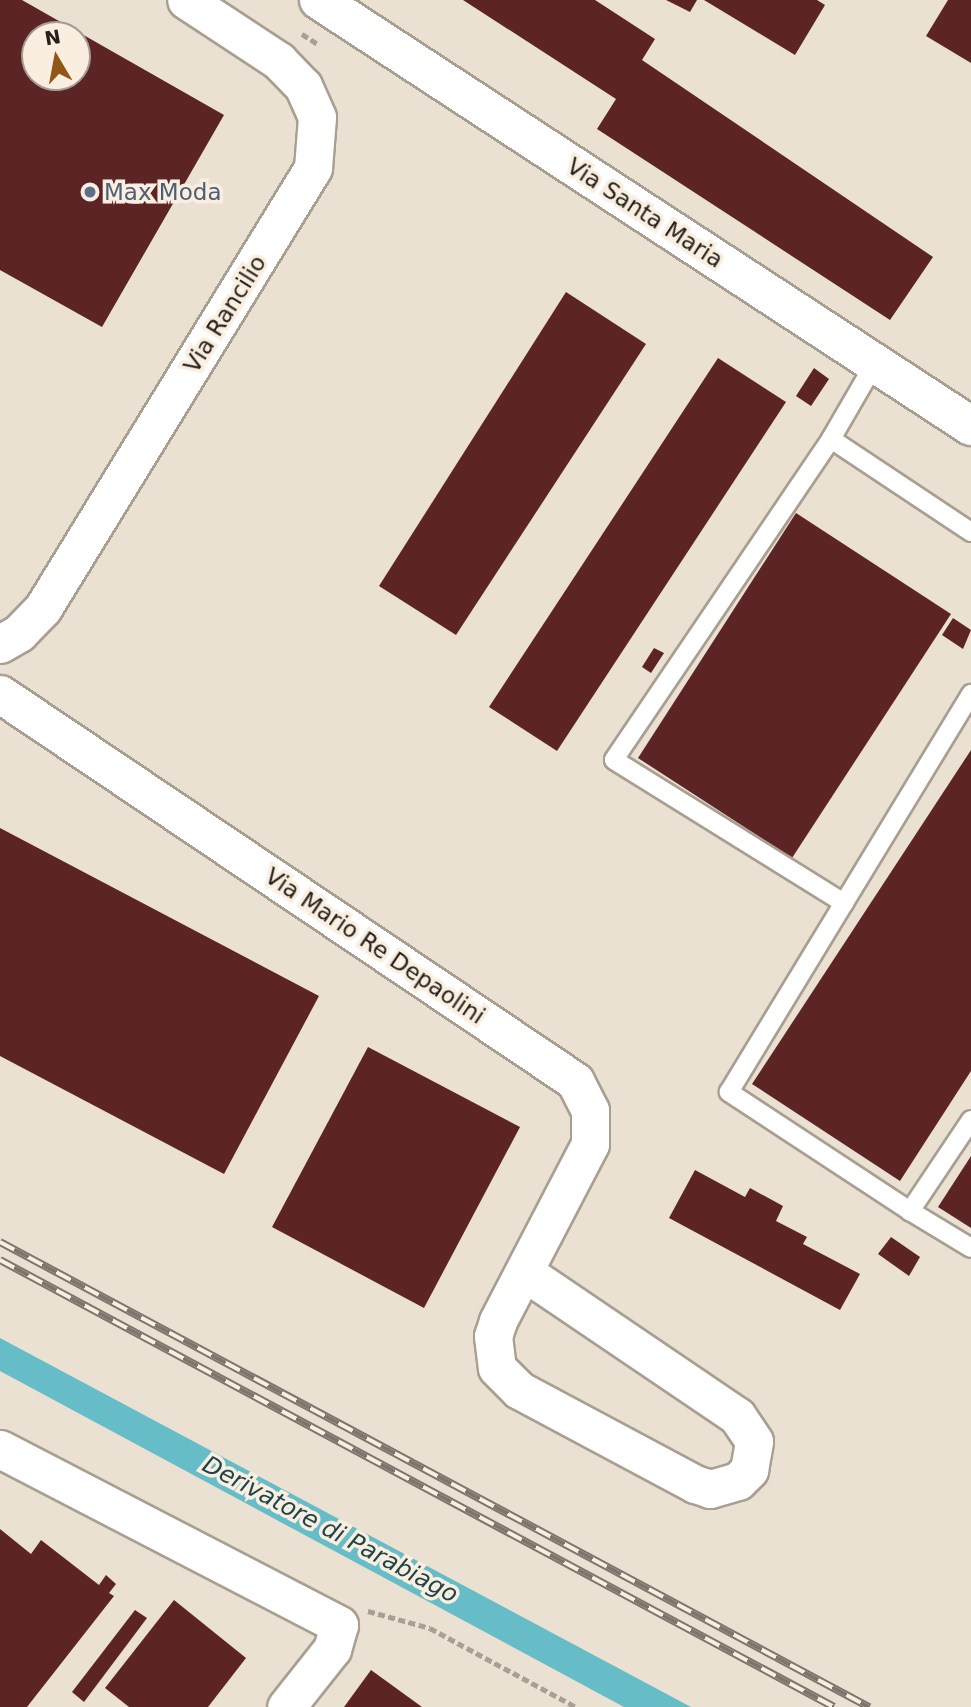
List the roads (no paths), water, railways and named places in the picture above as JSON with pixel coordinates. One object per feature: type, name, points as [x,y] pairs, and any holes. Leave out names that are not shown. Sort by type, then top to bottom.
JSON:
[{"type":"street","name":"Via Rancilio","points":[[0,644],[19,634],[43,608],[313,168],[317,117],[303,86],[279,61],[186,0]]},
{"type":"street","name":"Via Santa Maria","points":[[319,0],[971,426]]},
{"type":"street","name":"Via Mario Re Depaolini","points":[[0,694],[575,1081],[590,1110],[590,1144],[524,1272],[493,1336],[497,1368],[507,1381],[695,1484],[717,1488],[738,1481],[749,1469],[754,1441],[737,1416],[524,1272]]},
{"type":"street","points":[[0,1449],[339,1625],[332,1649],[286,1707]]},
{"type":"lane","points":[[844,904],[614,760],[831,439],[875,363]]},
{"type":"lane","points":[[831,439],[971,532]]},
{"type":"lane","points":[[971,694],[729,1093],[910,1212],[971,1248]]},
{"type":"lane","points":[[910,1212],[971,1120]]},
{"type":"water","name":"Derivatore di Parabiago","points":[[0,1338],[691,1707],[624,1707],[0,1371]]},
{"type":"railway","points":[[0,1242],[869,1707]]},
{"type":"railway","points":[[0,1260],[834,1707]]},
{"type":"place","name":"Max Moda","points":[[90,192]]}]
